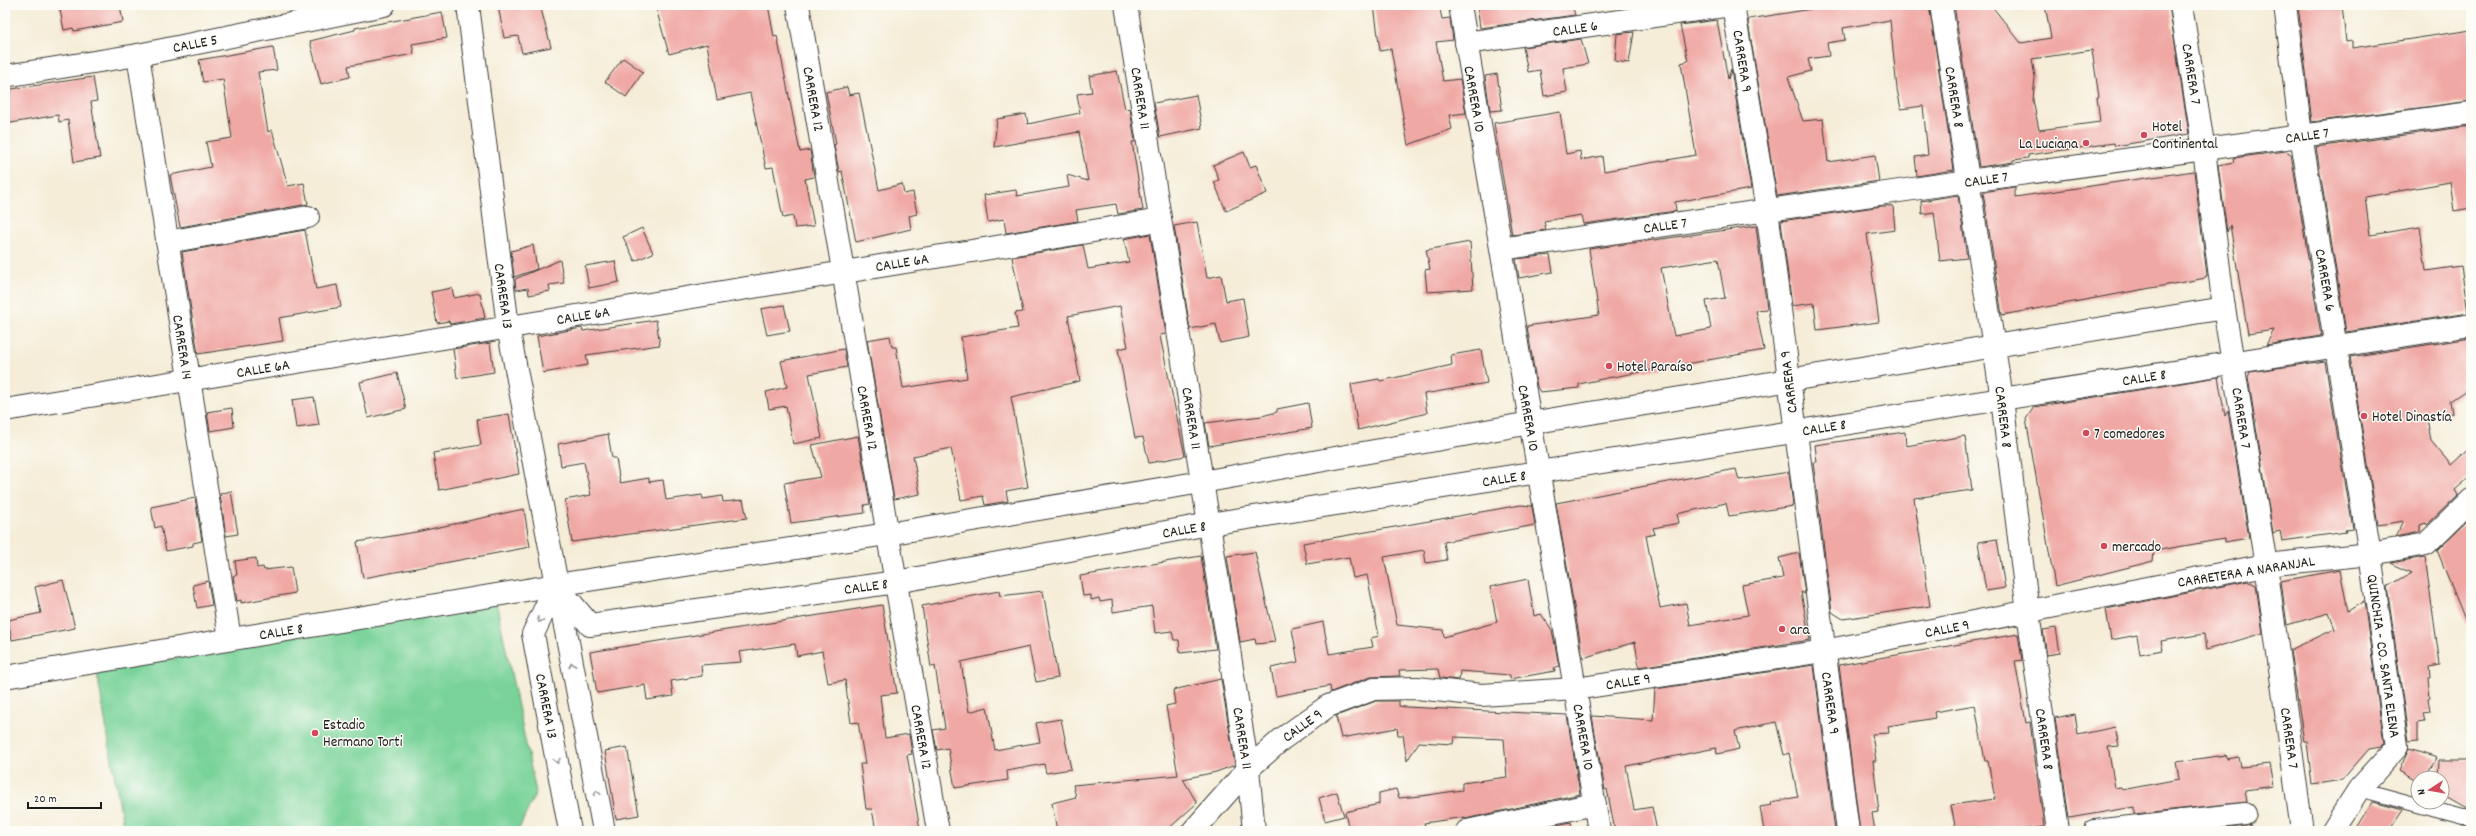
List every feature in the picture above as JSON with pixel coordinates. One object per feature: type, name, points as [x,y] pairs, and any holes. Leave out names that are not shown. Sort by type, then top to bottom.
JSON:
[{"type":"street","name":"CALLE 5","points":[[5,76],[138,55],[384,5]]},
{"type":"street","name":"CARRERA 13","points":[[468,5],[508,327],[604,831]]},
{"type":"street","name":"CARRERA 12","points":[[798,5],[938,831]]},
{"type":"street","name":"CARRERA 11","points":[[1126,5],[1248,768],[1254,831]]},
{"type":"street","name":"CARRERA 10","points":[[1460,5],[1599,831]]},
{"type":"street","name":"CALLE 6","points":[[1466,43],[1732,5]]},
{"type":"street","name":"CARRERA 9","points":[[1732,5],[1767,210],[1794,432],[1848,831]]},
{"type":"street","name":"CARRERA 8","points":[[1941,5],[2002,399],[2028,612],[2058,831]]},
{"type":"street","name":"CARRERA 7","points":[[2180,5],[2204,150],[2224,308],[2266,565],[2302,831]]},
{"type":"street","name":"CARRERA 6","points":[[2285,5],[2301,135],[2337,346],[2370,554]]},
{"type":"street","name":"CARRERA 14","points":[[138,55],[230,639]]},
{"type":"street","name":"CALLE 7","points":[[1501,249],[1968,181],[2471,113]]},
{"type":"street","points":[[167,242],[308,217]]},
{"type":"street","name":"CALLE 6A","points":[[5,410],[1160,220]]},
{"type":"street","name":"CALLE 8","points":[[5,677],[556,585],[888,534],[1202,482],[1530,423],[2224,308]]},
{"type":"street","name":"CALLE 8","points":[[556,585],[590,625],[896,582],[1209,524],[2471,325]]},
{"type":"street","name":"CARRETERA A NARANJAL","points":[[2028,612],[2266,565],[2370,554],[2426,544],[2471,500]]},
{"type":"street","name":"QUINCHIA - CO. SANTA ELENA","points":[[2332,831],[2359,789],[2397,747],[2370,554]]},
{"type":"street","name":"CARRERA 13","points":[[556,585],[533,634],[570,831]]},
{"type":"street","name":"CALLE 9","points":[[1193,831],[1248,768],[1282,739],[1328,706],[1374,689],[1417,688],[1482,695],[1575,689],[1824,652],[2028,612]]},
{"type":"street","points":[[1467,831],[1595,804]]},
{"type":"street","points":[[2095,831],[2245,814]]},
{"type":"lane","points":[[2359,789],[2462,817],[2471,817]]},
{"type":"green space","name":"Estadio Hermano Torti","points":[[495,597],[536,792],[518,831],[124,831],[97,673]]},
{"type":"building","points":[[59,5],[120,5],[123,22],[74,31],[73,28],[64,30]]},
{"type":"building","points":[[498,5],[540,5],[551,47],[522,53],[518,36],[504,38]]},
{"type":"building","points":[[655,5],[768,5],[774,37],[777,36],[800,152],[810,150],[814,177],[805,179],[814,226],[795,228],[793,216],[783,218],[773,167],[766,168],[750,93],[717,100],[707,44],[669,54]]},
{"type":"building","points":[[1374,5],[1439,5],[1442,19],[1450,18],[1453,40],[1436,42],[1443,81],[1460,79],[1466,113],[1449,115],[1452,129],[1408,145],[1391,49],[1380,51]]},
{"type":"building","points":[[1477,5],[1572,5],[1575,15],[1480,28]]},
{"type":"building","points":[[1619,5],[1638,5],[1619,8]]},
{"type":"building","points":[[1837,5],[1929,5],[1954,170],[1917,176],[1915,157],[1928,155],[1923,106],[1901,109],[1897,89],[1890,20],[1843,28],[1845,40],[1827,43],[1829,56],[1808,59],[1811,71],[1788,77],[1803,121],[1823,119],[1828,162],[1875,155],[1879,181],[1777,196],[1748,22],[1749,19]]},
{"type":"building","points":[[1954,5],[1991,5],[2021,43],[2051,38],[2045,5],[2169,5],[2189,134],[2115,146],[2114,143],[2028,155],[2028,158],[2013,160],[2013,162],[1979,167]],"holes":[[[2092,50],[2099,97],[2097,97],[2100,122],[2039,130],[2033,100],[2035,77],[2032,59]]]},
{"type":"building","points":[[2298,5],[2342,5],[2346,42],[2352,41],[2352,48],[2471,30],[2471,101],[2312,122]]},
{"type":"building","points":[[442,12],[447,38],[412,44],[414,54],[348,66],[350,77],[321,84],[310,41],[355,30],[355,28]]},
{"type":"building","points":[[1717,20],[1728,79],[1731,69],[1751,189],[1675,202],[1676,211],[1583,224],[1581,215],[1544,221],[1546,230],[1512,235],[1494,123],[1560,112],[1566,154],[1580,151],[1581,160],[1602,156],[1604,171],[1696,155],[1681,63],[1688,61],[1680,25]]},
{"type":"building","points":[[1634,32],[1629,63],[1615,61],[1617,34]]},
{"type":"building","points":[[1581,39],[1588,64],[1563,68],[1567,92],[1544,96],[1540,70],[1528,72],[1523,47]]},
{"type":"building","points":[[273,47],[277,70],[258,72],[268,132],[272,130],[288,186],[304,183],[308,204],[180,227],[170,175],[211,167],[206,142],[232,138],[223,79],[203,82],[199,60]]},
{"type":"building","points":[[623,58],[643,72],[626,97],[605,82]]},
{"type":"building","points":[[1117,71],[1125,109],[1130,108],[1135,142],[1132,142],[1143,210],[1118,214],[1116,204],[1076,210],[1078,221],[1006,233],[1004,219],[988,222],[984,195],[1016,190],[1017,196],[1069,187],[1067,175],[1088,181],[1079,132],[994,147],[997,119],[1026,114],[1028,124],[1080,113],[1077,94],[1092,92],[1089,76]]},
{"type":"building","points":[[1497,74],[1502,110],[1490,111],[1485,76]]},
{"type":"building","points":[[93,77],[97,101],[91,102],[100,158],[74,162],[68,120],[59,122],[58,115],[5,124],[5,90]]},
{"type":"building","points":[[847,87],[849,95],[859,93],[879,190],[902,184],[904,194],[913,192],[917,214],[909,216],[911,229],[856,242],[842,171],[839,172],[834,145],[836,144],[826,92]]},
{"type":"building","points":[[1196,95],[1202,128],[1160,137],[1154,103]]},
{"type":"building","points":[[2471,126],[2471,208],[2454,211],[2450,182],[2365,197],[2370,235],[2420,227],[2426,271],[2461,266],[2468,313],[2346,332],[2316,147]]},
{"type":"building","points":[[2286,151],[2291,154],[2321,336],[2266,345],[2274,330],[2248,334],[2230,225],[2227,232],[2218,165],[2234,162],[2233,158]]},
{"type":"building","points":[[1244,152],[1250,167],[1256,165],[1267,193],[1226,211],[1214,182],[1219,180],[1213,165]]},
{"type":"building","points":[[2194,171],[2207,275],[2206,278],[2002,315],[1983,192],[2015,187],[2015,197]]},
{"type":"building","points":[[1958,195],[1967,258],[1940,261],[1934,212],[1922,214],[1921,201]]},
{"type":"building","points":[[1882,206],[1893,206],[1895,230],[1867,234],[1879,322],[1817,330],[1814,303],[1792,306],[1781,221]]},
{"type":"building","points":[[1197,222],[1207,278],[1221,275],[1226,301],[1243,298],[1249,337],[1220,343],[1216,324],[1190,329],[1174,226]]},
{"type":"building","points":[[1756,226],[1767,309],[1756,310],[1764,350],[1607,378],[1579,384],[1579,388],[1540,392],[1537,387],[1527,326],[1599,315],[1589,249]],"holes":[[[1718,259],[1725,298],[1706,301],[1711,329],[1674,336],[1661,268]]]},
{"type":"building","points":[[642,228],[653,253],[635,261],[623,237]]},
{"type":"building","points":[[305,230],[316,289],[337,285],[341,307],[279,318],[283,341],[198,354],[182,252]]},
{"type":"building","points":[[1150,234],[1166,334],[1160,335],[1185,456],[1149,463],[1143,437],[1135,438],[1118,349],[1128,347],[1120,306],[1068,316],[1080,381],[1011,397],[1028,487],[1006,491],[1008,501],[985,505],[983,496],[961,500],[951,448],[913,456],[920,494],[894,499],[867,340],[890,336],[892,347],[896,347],[903,388],[967,378],[961,337],[1018,328],[1015,313],[1023,312],[1012,257],[1083,245],[1088,269],[1129,262],[1124,239]]},
{"type":"building","points":[[1470,242],[1473,289],[1427,292],[1425,270],[1430,269],[1426,250]]},
{"type":"building","points":[[533,245],[537,269],[514,277],[511,251]]},
{"type":"building","points":[[1550,255],[1553,272],[1519,278],[1516,259]]},
{"type":"building","points":[[560,260],[564,283],[549,285],[550,291],[529,295],[528,288],[516,290],[515,279]]},
{"type":"building","points":[[615,261],[619,282],[589,288],[585,266]]},
{"type":"building","points":[[452,288],[454,298],[480,293],[485,318],[450,324],[449,321],[437,323],[431,292]]},
{"type":"building","points":[[784,305],[790,331],[767,335],[761,309]]},
{"type":"building","points":[[656,320],[660,345],[586,355],[588,365],[543,373],[537,336],[582,328],[583,331]]},
{"type":"building","points":[[2471,338],[2471,372],[2466,372],[2469,388],[2450,401],[2452,413],[2427,417],[2431,441],[2451,465],[2471,447],[2471,476],[2455,490],[2458,495],[2427,525],[2426,523],[2420,525],[2420,532],[2395,537],[2404,521],[2378,525],[2350,357]]},
{"type":"building","points":[[490,343],[494,372],[457,378],[453,349]]},
{"type":"building","points":[[844,349],[847,367],[809,374],[822,438],[793,444],[786,406],[769,409],[766,392],[787,387],[781,361]]},
{"type":"building","points":[[1481,350],[1487,383],[1424,394],[1427,413],[1358,430],[1351,384],[1379,379],[1380,381],[1452,365],[1451,355]]},
{"type":"building","points":[[2325,361],[2353,529],[2345,530],[2346,532],[2282,541],[2280,531],[2273,533],[2248,377],[2250,372]]},
{"type":"building","points":[[397,373],[406,409],[368,418],[360,382]]},
{"type":"building","points":[[2218,377],[2225,416],[2228,411],[2249,538],[2224,542],[2224,539],[2154,551],[2153,561],[2055,586],[2026,419],[2034,407]]},
{"type":"building","points":[[314,397],[319,425],[296,428],[292,400]]},
{"type":"building","points":[[1308,403],[1312,428],[1209,446],[1205,423],[1262,416],[1277,412],[1277,409]]},
{"type":"building","points":[[232,408],[234,427],[210,431],[207,412]]},
{"type":"building","points":[[509,414],[519,474],[439,490],[433,453],[481,445],[477,419]]},
{"type":"building","points":[[1905,432],[1906,446],[1965,436],[1972,490],[1914,498],[1930,606],[1843,619],[1832,612],[1813,462],[1817,462],[1815,445]]},
{"type":"building","points":[[608,434],[612,458],[616,458],[620,483],[649,478],[649,482],[663,480],[666,500],[702,495],[703,499],[722,496],[723,502],[743,500],[747,518],[572,542],[565,500],[591,495],[584,462],[561,466],[558,444]]},
{"type":"building","points":[[858,436],[870,504],[864,505],[865,513],[791,523],[784,483],[821,477],[812,445]]},
{"type":"building","points":[[1736,469],[1739,480],[1789,472],[1793,506],[1729,516],[1726,503],[1677,514],[1679,523],[1653,528],[1655,534],[1646,536],[1660,608],[1686,603],[1690,625],[1748,615],[1742,585],[1783,578],[1779,558],[1799,553],[1805,594],[1801,592],[1810,640],[1639,667],[1635,642],[1583,658],[1556,503]]},
{"type":"building","points":[[231,491],[238,534],[226,536],[220,494]]},
{"type":"building","points":[[195,498],[202,541],[193,543],[193,546],[166,551],[161,526],[155,528],[151,507]]},
{"type":"building","points":[[1521,505],[1532,506],[1535,525],[1444,542],[1447,560],[1426,563],[1424,550],[1384,557],[1397,625],[1443,630],[1444,637],[1497,622],[1490,587],[1528,579],[1534,616],[1541,614],[1552,630],[1559,666],[1554,668],[1555,671],[1510,679],[1510,675],[1460,671],[1459,680],[1440,678],[1438,669],[1399,670],[1400,676],[1370,677],[1331,692],[1330,686],[1276,696],[1271,668],[1298,662],[1292,629],[1323,622],[1329,654],[1373,647],[1371,638],[1379,636],[1367,575],[1353,578],[1349,557],[1307,564],[1303,543]]},
{"type":"building","points":[[524,509],[530,547],[363,578],[357,542],[416,532]]},
{"type":"building","points":[[2471,517],[2471,632],[2470,632],[2437,550]]},
{"type":"building","points":[[1997,539],[2005,588],[1986,591],[1978,542]]},
{"type":"building","points":[[1255,552],[1275,642],[1256,644],[1255,639],[1240,642],[1227,556]]},
{"type":"building","points":[[1201,556],[1216,649],[1180,653],[1179,640],[1174,640],[1172,631],[1155,633],[1152,606],[1113,612],[1112,600],[1100,602],[1099,598],[1091,600],[1091,595],[1083,596],[1080,576]]},
{"type":"building","points":[[2425,557],[2440,665],[2430,667],[2431,678],[2428,678],[2430,697],[2428,698],[2430,712],[2423,713],[2425,722],[2418,723],[2418,741],[2409,742],[2387,587],[2411,573],[2390,563]]},
{"type":"building","points":[[256,558],[257,568],[263,567],[264,570],[291,567],[295,593],[241,603],[241,600],[237,601],[233,576],[237,575],[235,561]]},
{"type":"building","points":[[2340,570],[2348,611],[2364,601],[2384,743],[2380,747],[2369,749],[2342,780],[2312,785],[2307,742],[2304,742],[2290,650],[2335,629],[2329,613],[2287,625],[2281,581]]},
{"type":"building","points":[[63,580],[75,628],[12,640],[8,620],[41,613],[35,587]]},
{"type":"building","points":[[208,581],[212,605],[197,608],[193,585]]},
{"type":"building","points":[[2248,581],[2256,585],[2263,633],[2206,650],[2204,634],[2161,641],[2163,650],[2140,654],[2137,635],[2111,640],[2106,609]]},
{"type":"building","points":[[999,591],[1000,596],[1043,591],[1058,678],[1036,682],[1029,647],[961,662],[969,712],[987,707],[995,750],[1040,742],[1036,723],[1061,719],[1071,769],[1046,773],[1044,764],[1007,771],[1008,780],[955,788],[948,748],[937,750],[933,730],[945,728],[935,666],[931,667],[922,606]]},
{"type":"building","points":[[882,605],[897,693],[880,695],[885,738],[909,734],[912,754],[907,755],[920,830],[876,831],[872,809],[866,809],[860,764],[865,764],[858,722],[851,723],[845,680],[828,683],[822,651],[797,656],[795,644],[739,652],[741,662],[701,665],[702,676],[671,681],[673,696],[647,700],[645,685],[597,693],[590,652]]},
{"type":"building","points":[[2056,628],[2060,653],[2047,655],[2043,630]]},
{"type":"building","points":[[2018,634],[2022,660],[2015,661],[2026,723],[2030,722],[2044,827],[2013,831],[1956,831],[1951,805],[1995,799],[1988,761],[1985,761],[1975,705],[1934,712],[1935,718],[1888,726],[1889,733],[1872,734],[1876,761],[1873,761],[1879,812],[1872,813],[1875,831],[1860,831],[1839,665]]},
{"type":"building","points":[[1814,665],[1835,831],[1764,831],[1760,807],[1772,805],[1771,802],[1798,797],[1789,753],[1784,755],[1776,722],[1735,731],[1739,749],[1717,754],[1716,748],[1626,766],[1634,810],[1652,807],[1657,831],[1615,831],[1607,789],[1605,790],[1592,716],[1653,720],[1655,689]]},
{"type":"building","points":[[1221,679],[1235,765],[1216,772],[1183,779],[1197,803],[1166,831],[1057,831],[1052,803],[1076,797],[1073,785],[1178,775],[1166,706],[1175,704],[1173,690]]},
{"type":"building","points":[[1376,701],[1399,701],[1399,706],[1406,707],[1567,715],[1580,794],[1465,819],[1465,817],[1424,823],[1425,826],[1403,831],[1349,831],[1345,812],[1379,804],[1379,793],[1396,789],[1399,798],[1421,796],[1462,790],[1462,783],[1507,777],[1504,739],[1454,737],[1453,744],[1419,742],[1407,761],[1403,735],[1398,735],[1397,728],[1341,738],[1336,716]]},
{"type":"building","points":[[2075,714],[2078,735],[2115,727],[2119,746],[2108,747],[2115,788],[2121,787],[2122,790],[2179,779],[2176,762],[2226,755],[2227,759],[2239,757],[2241,767],[2270,764],[2274,786],[2245,790],[2247,802],[2134,814],[2134,807],[2069,818],[2055,718]]},
{"type":"building","points":[[627,747],[639,815],[616,819],[605,751]]},
{"type":"building","points":[[2409,749],[2437,758],[2429,770],[2410,770],[2410,777],[2399,771]]},
{"type":"building","points":[[2439,760],[2471,760],[2471,808],[2465,808],[2450,800],[2450,770],[2438,770]]},
{"type":"building","points":[[1337,792],[1344,816],[1325,821],[1319,798]]},
{"type":"building","points":[[2373,802],[2403,810],[2389,831],[2355,831]]},
{"type":"building","points":[[1571,822],[1573,831],[1528,831]]},
{"type":"building","points":[[2250,825],[2250,831],[2206,831],[2246,826]]},
{"type":"place","name":"Hotel Continental","points":[[2144,135]]},
{"type":"place","name":"La Luciana","points":[[2086,143]]},
{"type":"place","name":"Hotel Paraíso","points":[[1609,366]]},
{"type":"place","name":"Hotel Dinastía","points":[[2364,416]]},
{"type":"place","name":"7 comedores","points":[[2086,433]]},
{"type":"place","name":"mercado","points":[[2104,546]]},
{"type":"place","name":"ara","points":[[1782,629]]},
{"type":"place","name":"Estadio Hermano Torti","points":[[315,733]]}]
